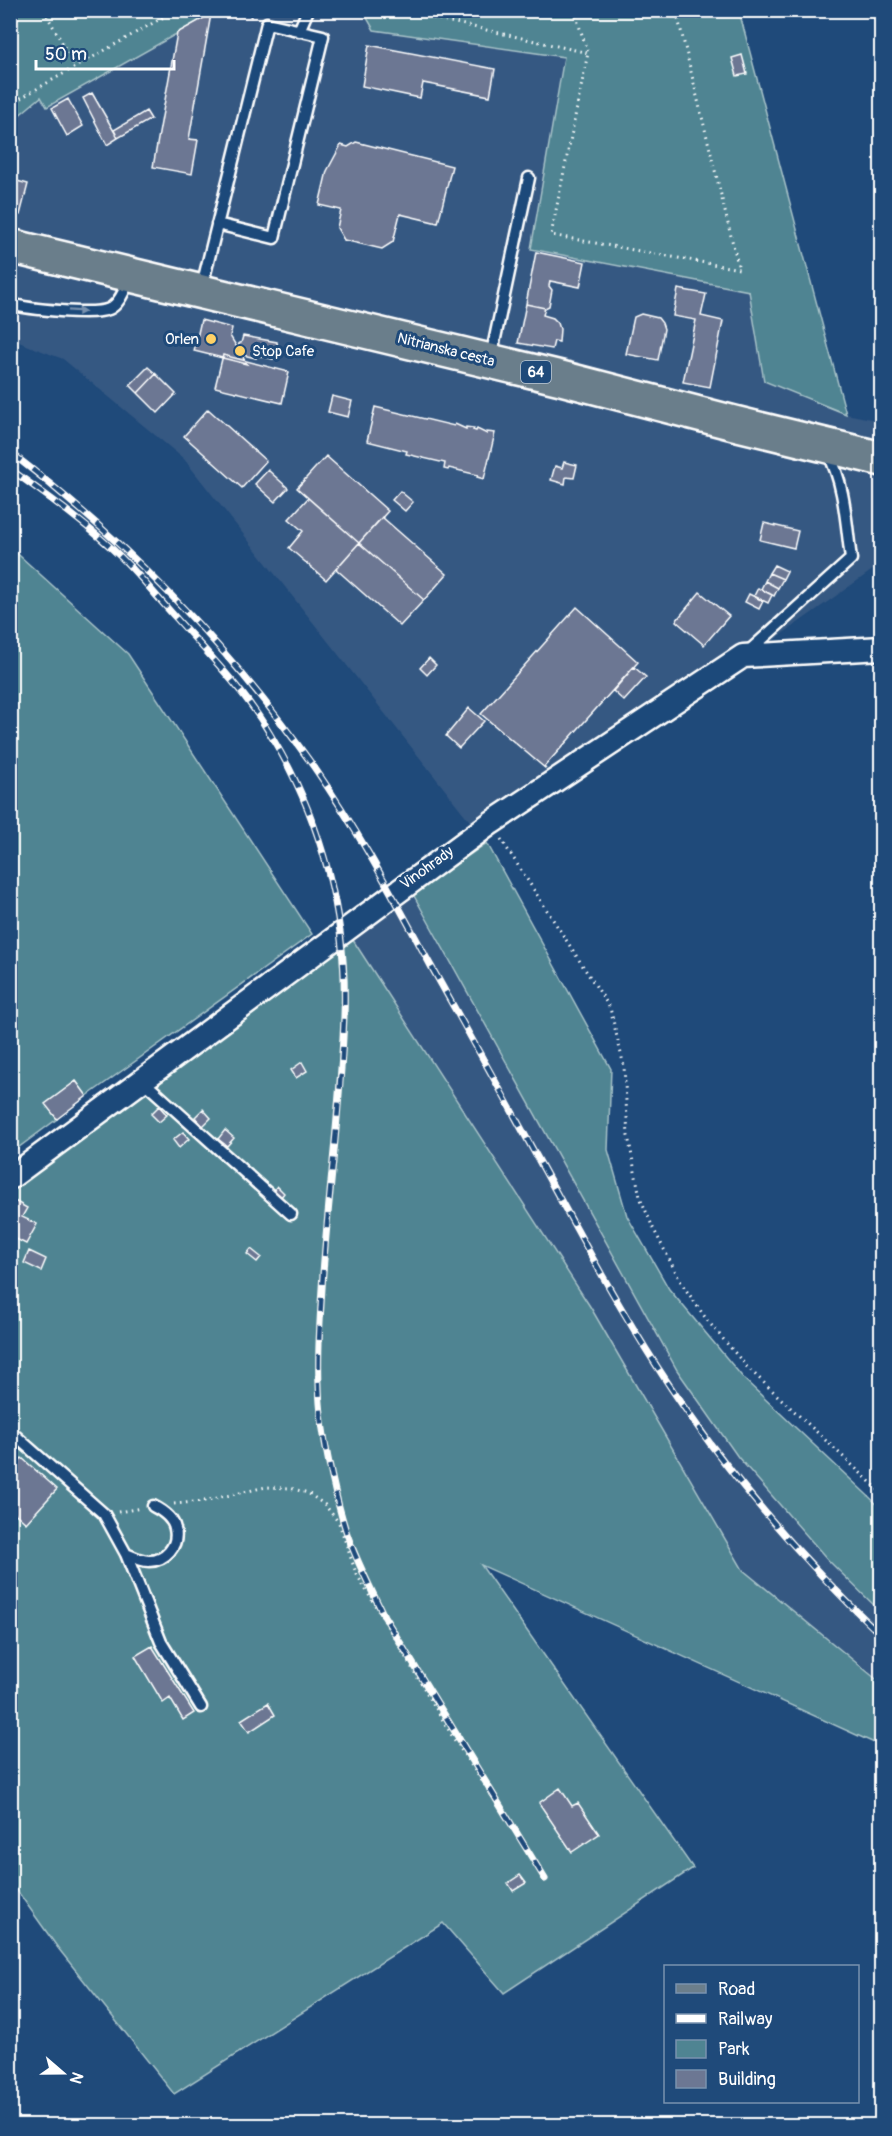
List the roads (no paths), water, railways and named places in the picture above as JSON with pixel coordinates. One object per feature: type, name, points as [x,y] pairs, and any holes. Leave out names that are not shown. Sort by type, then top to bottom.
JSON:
[{"type":"main road","name":"Nitrianska cesta","points":[[10,246],[201,290],[882,459]]},
{"type":"street","points":[[743,656],[882,648]]},
{"type":"street","name":"Vinohrady","points":[[10,1178],[491,823],[743,656]]},
{"type":"lane","points":[[299,30],[308,10]]},
{"type":"lane","points":[[201,290],[267,22],[323,36],[274,238],[218,224]]},
{"type":"lane","points":[[490,361],[529,178]]},
{"type":"lane","points":[[10,304],[93,312],[110,308],[119,301],[132,274]]},
{"type":"lane","points":[[743,656],[851,559],[839,479],[824,445]]},
{"type":"lane","points":[[143,1081],[291,1214]]},
{"type":"lane","points":[[10,1431],[104,1514],[126,1554],[161,1642],[201,1707]]},
{"type":"lane","points":[[126,1554],[150,1561],[167,1555],[172,1548],[175,1529],[164,1512],[153,1506]]},
{"type":"railway","points":[[10,452],[95,522],[174,598],[247,680],[314,767],[346,815],[375,865],[593,1259],[682,1405],[734,1475],[790,1542],[882,1636]]},
{"type":"railway","points":[[10,469],[81,522],[121,557],[226,674],[250,703],[270,734],[304,799],[328,870],[336,906],[344,979],[340,1080],[319,1344],[321,1414],[331,1475],[347,1534],[384,1616],[545,1879]]},
{"type":"place","name":"Orlen","points":[[211,339]]},
{"type":"place","name":"Stop Cafe","points":[[240,351]]}]
